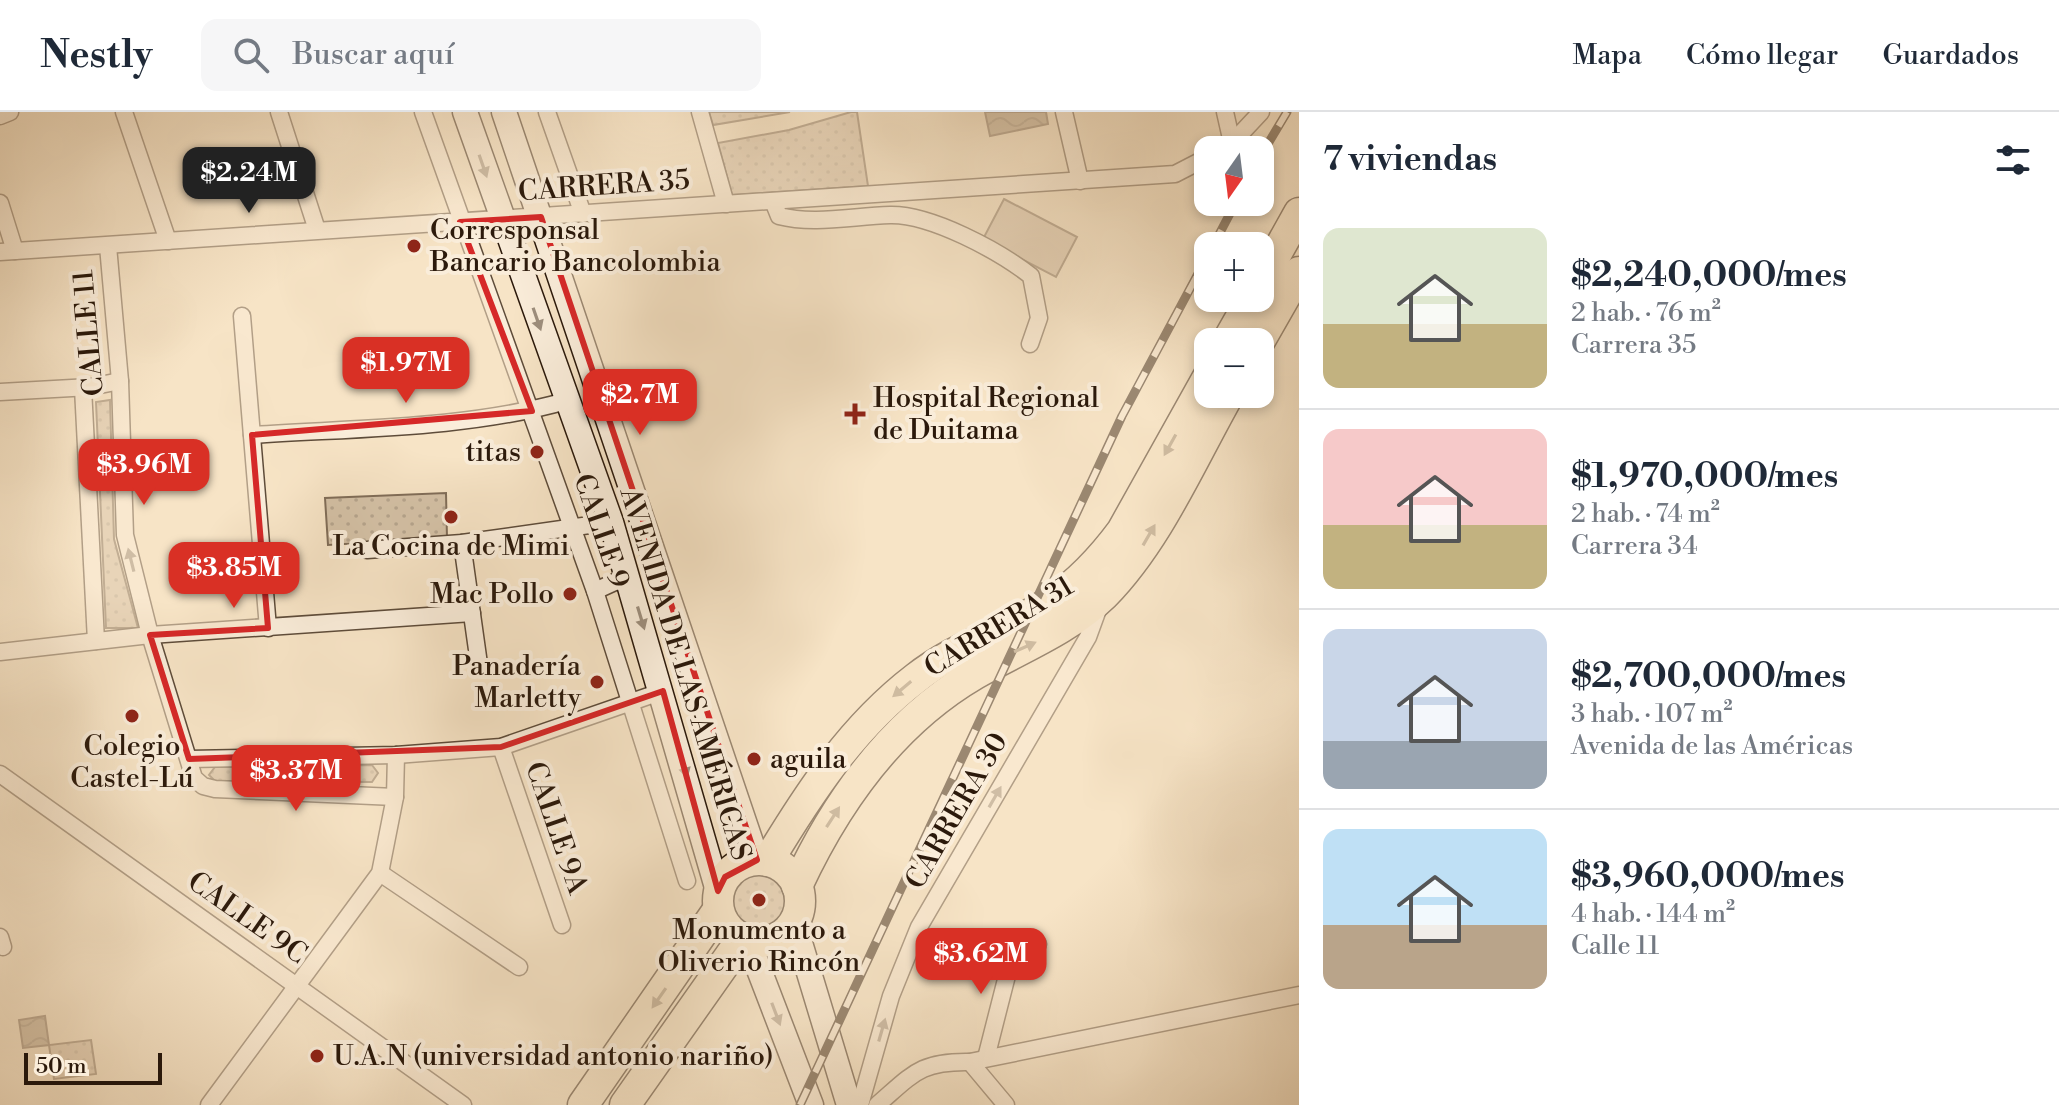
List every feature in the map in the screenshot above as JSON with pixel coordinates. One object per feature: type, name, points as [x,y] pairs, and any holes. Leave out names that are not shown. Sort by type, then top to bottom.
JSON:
[{"type":"highway","points":[[1274,258],[1299,213]]},
{"type":"highway","points":[[1267,328],[1299,272]]},
{"type":"highway","name":"CARRERA 31","points":[[762,861],[868,717],[918,676],[1054,600],[1106,553],[1122,531],[1194,402]]},
{"type":"highway","name":"CARRERA 31","points":[[797,886],[834,815],[894,739],[970,677],[1042,639],[1102,596],[1142,548],[1221,408]]},
{"type":"highway","points":[[583,1105],[718,900],[731,871],[762,861],[782,867],[797,886],[800,905],[794,923],[774,940],[745,940],[726,927],[718,900]]},
{"type":"highway","points":[[625,1105],[745,940]]},
{"type":"main road","name":"AVENIDA DE LAS AMÉRICAS","points":[[465,112],[611,522],[663,691],[718,900]]},
{"type":"main road","name":"AVENIDA DE LAS AMÉRICAS","points":[[504,112],[762,861]]},
{"type":"main road","points":[[794,923],[849,1105]]},
{"type":"main road","points":[[745,940],[811,1105]]},
{"type":"street","points":[[0,116],[10,112]]},
{"type":"street","points":[[124,112],[168,241]]},
{"type":"street","points":[[279,112],[317,230]]},
{"type":"street","name":"CALLE 9","points":[[423,112],[595,591],[687,881]]},
{"type":"street","points":[[547,112],[583,214]]},
{"type":"street","points":[[700,112],[726,204]]},
{"type":"street","points":[[1064,112],[1080,181]]},
{"type":"street","points":[[1225,112],[1226,136]]},
{"type":"street","points":[[1237,136],[1261,112]]},
{"type":"street","name":"CARRERA 35","points":[[8,252],[1175,174],[1194,164]]},
{"type":"street","points":[[773,201],[779,216],[796,221],[894,215],[926,219],[1017,265],[1031,276],[1039,318],[1030,344]]},
{"type":"street","points":[[0,203],[8,252]]},
{"type":"street","name":"CALLE 11","points":[[108,246],[120,381],[125,535],[150,635],[194,778],[203,786],[395,797]]},
{"type":"street","points":[[242,316],[268,628]]},
{"type":"street","points":[[0,392],[83,388],[120,381]]},
{"type":"street","points":[[83,388],[96,641]]},
{"type":"street","points":[[252,435],[394,426],[532,411],[566,401]]},
{"type":"street","points":[[367,550],[462,543],[573,530],[611,522]]},
{"type":"street","points":[[462,543],[479,664]]},
{"type":"street","points":[[595,591],[628,576]]},
{"type":"street","name":"CARRERA 30","points":[[860,1105],[891,996],[912,941],[1088,637],[1102,596]]},
{"type":"street","points":[[0,652],[150,635],[472,613]]},
{"type":"street","points":[[189,759],[396,755],[501,747],[663,691]]},
{"type":"street","name":"CALLE 9A","points":[[501,747],[562,925]]},
{"type":"street","points":[[209,1105],[380,873],[395,797],[396,755]]},
{"type":"street","name":"CALLE 9C","points":[[0,774],[463,1105]]},
{"type":"street","points":[[380,873],[519,967]]},
{"type":"street","points":[[1006,1105],[978,1060],[1015,944],[1038,944]]},
{"type":"street","points":[[877,1105],[924,1067],[939,1062],[978,1060],[1299,995]]},
{"type":"highlighted area","points":[[541,217],[757,860],[725,877],[718,891],[663,691],[501,747],[189,759],[150,635],[268,628],[252,435],[532,411],[460,222]]},
{"type":"shaded area","points":[[709,112],[790,112],[713,125]]},
{"type":"shaded area","points":[[857,112],[868,186],[732,195],[718,143],[789,130]]},
{"type":"shaded area","points":[[1004,199],[1077,237],[1056,277],[983,239]]},
{"type":"shaded area","points":[[110,400],[114,539],[138,628],[106,628],[96,402]]},
{"type":"shaded area","points":[[446,493],[447,538],[328,545],[325,498]]},
{"type":"shaded area","points":[[372,765],[378,773],[372,782],[215,781],[209,775],[215,767]]},
{"type":"shaded area","points":[[758,873],[777,882],[786,901],[777,920],[758,929],[739,920],[730,901],[739,882]]},
{"type":"shaded area","points":[[91,1040],[96,1074],[54,1079],[49,1045]]},
{"type":"water","points":[[985,112],[1046,112],[1048,124],[990,136]]},
{"type":"water","points":[[45,1016],[49,1045],[23,1048],[19,1020]]},
{"type":"railway","points":[[1273,136],[1287,112]]},
{"type":"railway","points":[[1220,232],[1229,216]]},
{"type":"railway","points":[[800,1105],[1122,416],[1194,281]]},
{"type":"place","name":"Corresponsal Bancario Bancolombia","points":[[414,246]]},
{"type":"place","name":"Hospital Regional de Duitama","points":[[855,414]]},
{"type":"place","name":"titas","points":[[537,452]]},
{"type":"place","name":"La Cocina de Mimi","points":[[451,517]]},
{"type":"place","name":"Mac Pollo","points":[[570,594]]},
{"type":"place","name":"Panadería Marletty","points":[[597,682]]},
{"type":"place","name":"Colegio Castel-Lú","points":[[132,716]]},
{"type":"place","name":"aguila","points":[[754,759]]},
{"type":"place","name":"Monumento a Oliverio Rincón","points":[[759,900]]},
{"type":"place","name":"U.A.N (universidad antonio nariño)","points":[[317,1056]]}]
